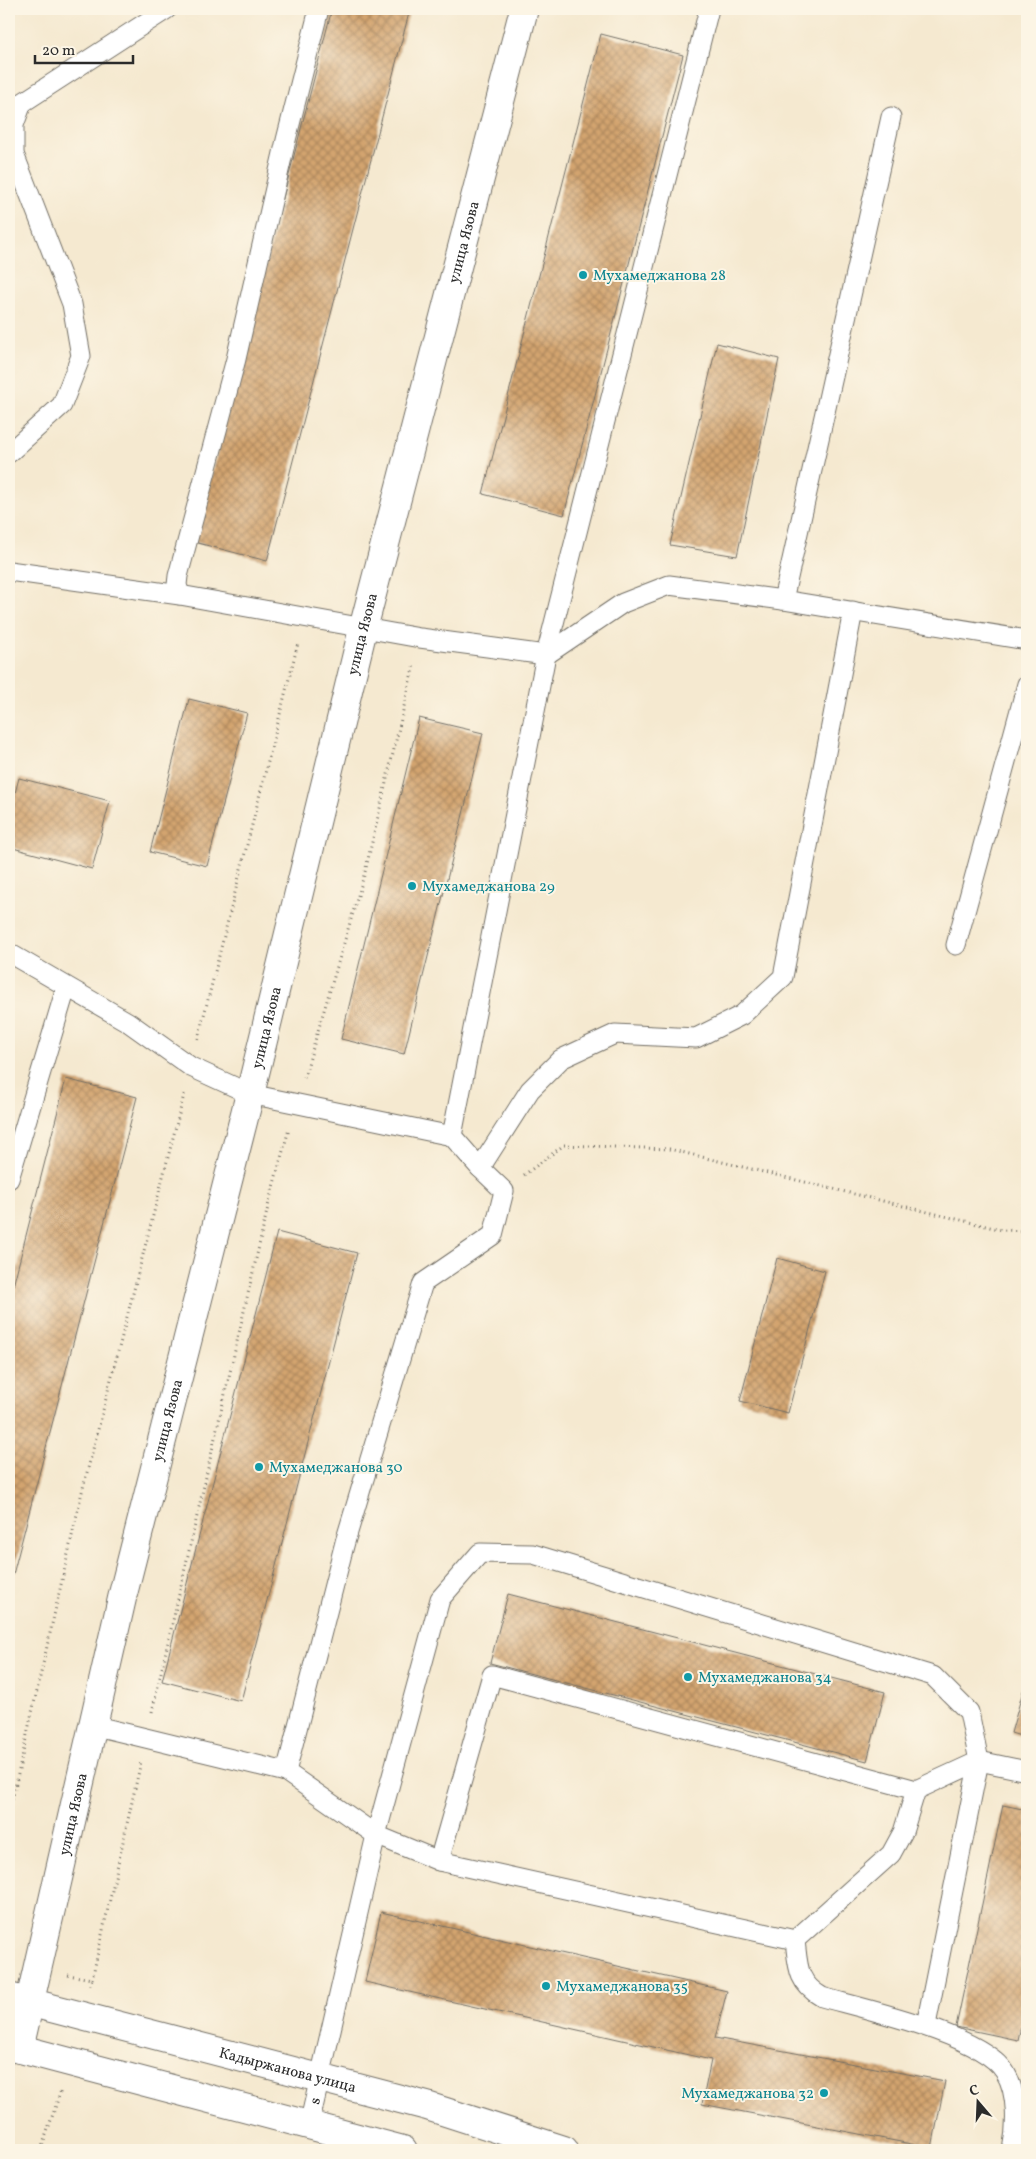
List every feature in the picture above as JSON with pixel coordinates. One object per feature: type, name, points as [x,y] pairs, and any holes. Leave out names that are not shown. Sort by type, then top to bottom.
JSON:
[{"type":"street","name":"улица Язова","points":[[14,2047],[19,2000],[92,1725],[250,1094],[363,629],[524,9]]},
{"type":"street","name":"Кадыржанова улица","points":[[19,2000],[427,2106],[564,2150]]},
{"type":"street","points":[[14,2047],[309,2124],[385,2148]]},
{"type":"lane","points":[[9,453],[62,405],[81,356],[72,304],[14,154],[14,126],[19,111],[22,103],[167,9]]},
{"type":"lane","points":[[180,595],[177,585],[178,576],[236,359],[286,140],[319,9]]},
{"type":"lane","points":[[452,1136],[546,655],[709,9]]},
{"type":"lane","points":[[783,600],[891,117]]},
{"type":"lane","points":[[9,571],[180,595],[363,629],[546,655],[623,603],[669,585],[783,600],[1027,640]]},
{"type":"lane","points":[[480,1168],[530,1090],[561,1059],[615,1034],[696,1038],[742,1015],[782,977],[853,611]]},
{"type":"lane","points":[[956,945],[1027,684]]},
{"type":"lane","points":[[9,953],[66,988],[128,1022],[191,1067],[250,1094],[452,1136],[480,1168],[504,1191],[492,1235],[424,1283],[345,1542],[286,1772]]},
{"type":"lane","points":[[9,1179],[66,988]]},
{"type":"lane","name":"s","points":[[309,2124],[376,1835],[440,1599],[480,1553],[533,1554],[933,1676],[969,1712],[979,1761]]},
{"type":"lane","points":[[440,1861],[492,1675],[916,1790],[979,1761],[1027,1771]]},
{"type":"lane","points":[[92,1725],[286,1772],[376,1835],[440,1861],[795,1940]]},
{"type":"lane","points":[[926,2026],[979,1761]]},
{"type":"lane","points":[[795,1940],[891,1854],[903,1832],[916,1790]]},
{"type":"lane","points":[[795,1940],[798,1968],[803,1982],[810,1990],[822,1997],[926,2026],[989,2054],[1005,2072],[1013,2091],[1015,2137],[1012,2150]]},
{"type":"path","points":[[9,1814],[82,1492],[304,618]]},
{"type":"path","points":[[92,1979],[270,1198],[365,872],[420,638]]},
{"type":"path","points":[[504,1191],[564,1145],[669,1149],[1002,1230],[1027,1232]]},
{"type":"building","points":[[332,9],[410,9],[267,561],[194,542]]},
{"type":"building","name":"Мухамеджанова 28","points":[[601,34],[683,55],[564,515],[483,494]]},
{"type":"building","points":[[717,343],[779,359],[737,556],[670,545]]},
{"type":"building","points":[[189,699],[247,713],[207,866],[150,852]]},
{"type":"building","name":"Мухамеджанова 29","points":[[419,718],[483,733],[404,1054],[341,1039]]},
{"type":"building","points":[[19,778],[110,801],[92,869],[9,847],[9,816]]},
{"type":"building","points":[[66,1079],[137,1097],[9,1590],[9,1302]]},
{"type":"building","name":"Мухамеджанова 30","points":[[277,1232],[357,1253],[241,1701],[162,1681]]},
{"type":"building","points":[[777,1258],[825,1271],[788,1413],[740,1401]]},
{"type":"building","name":"Мухамеджанова 34","points":[[508,1594],[885,1692],[867,1761],[490,1663]]},
{"type":"building","points":[[1027,1677],[1027,1738],[1011,1733]]},
{"type":"building","points":[[1003,1805],[1027,1810],[1027,1997],[1018,2040],[956,2027]]},
{"type":"building","name":"Мухамеджанова 35","points":[[381,1912],[727,1991],[715,2038],[945,2081],[932,2148],[702,2104],[711,2060],[365,1982]]},
{"type":"place","name":"Мухамеджанова 28","points":[[583,275]]},
{"type":"place","name":"Мухамеджанова 29","points":[[412,886]]},
{"type":"place","name":"Мухамеджанова 30","points":[[259,1467]]},
{"type":"place","name":"Мухамеджанова 34","points":[[688,1677]]},
{"type":"place","name":"Мухамеджанова 35","points":[[546,1986]]},
{"type":"place","name":"Мухамеджанова 32","points":[[824,2093]]}]
